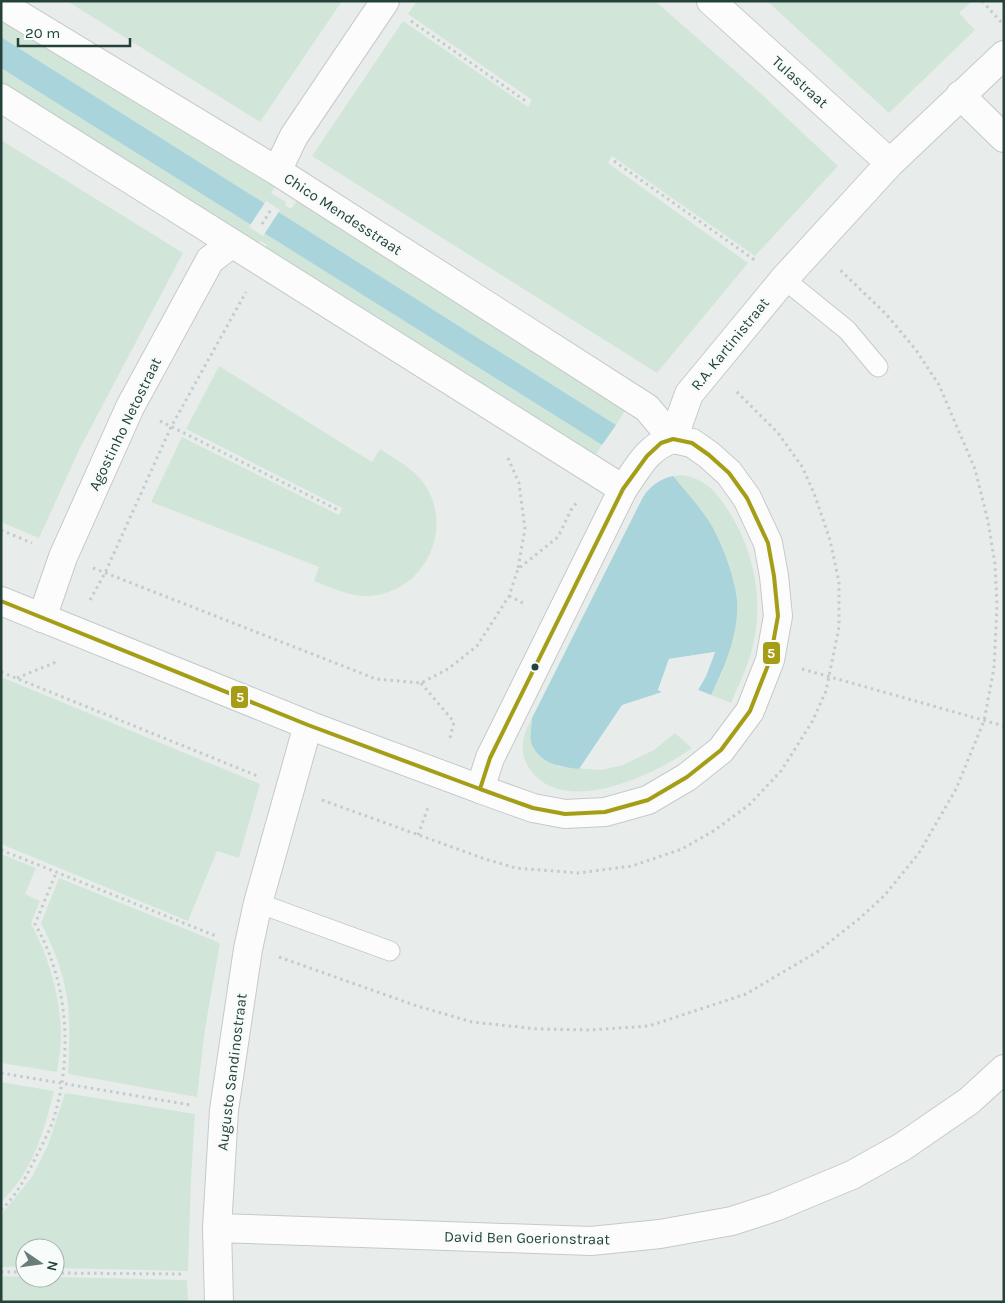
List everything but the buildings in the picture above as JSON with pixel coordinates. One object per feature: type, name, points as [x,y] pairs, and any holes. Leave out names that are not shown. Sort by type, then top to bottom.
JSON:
[{"type":"street","name":"Tulastraat","points":[[711,1],[890,163]]},
{"type":"street","points":[[277,172],[294,136],[385,2]]},
{"type":"street","name":"Chico Mendesstraat","points":[[1,4],[277,172],[647,408],[674,439]]},
{"type":"street","name":"R.A. Kartinistraat","points":[[674,439],[689,394],[784,279],[890,163],[1004,55]]},
{"type":"street","points":[[960,95],[1004,138]]},
{"type":"street","points":[[1,98],[623,489]]},
{"type":"street","name":"Agostinho Netostraat","points":[[42,618],[63,557],[130,407],[210,260],[231,244]]},
{"type":"street","points":[[1,601],[308,724],[480,789],[533,808],[565,814],[604,812],[648,800],[687,777],[721,750],[750,711],[770,660],[778,616],[768,543],[748,498],[729,473],[709,455],[692,444],[674,439],[661,443],[647,456],[623,489],[490,758],[480,789]]},
{"type":"street","name":"Augusto Sandinostraat","points":[[218,1302],[217,1228],[224,1110],[248,949],[258,903],[308,724]]},
{"type":"street","name":"David Ben Goerionstraat","points":[[217,1228],[590,1241],[660,1234],[732,1221],[775,1207],[852,1175],[902,1147],[969,1101],[1004,1069]]},
{"type":"lane","points":[[784,279],[848,330],[878,366]]},
{"type":"lane","points":[[258,903],[390,951]]},
{"type":"path","points":[[982,1],[1004,24]]},
{"type":"path","points":[[385,2],[528,102]]},
{"type":"path","points":[[614,161],[751,258],[784,279]]},
{"type":"path","points":[[257,231],[274,206]]},
{"type":"path","points":[[1,850],[248,949],[292,961],[414,1005],[472,1022],[538,1029],[590,1030],[649,1026],[746,994],[817,952],[884,896],[918,853],[956,790],[984,721],[994,668],[997,606],[995,564],[988,521],[975,469],[939,384],[916,350],[886,314],[841,270],[813,246]]},
{"type":"path","points":[[17,678],[54,664],[105,573],[171,427],[250,285]]},
{"type":"path","points":[[130,407],[338,510]]},
{"type":"path","points":[[1,530],[63,557],[376,679],[422,683],[448,669],[477,646],[509,596],[518,569],[558,537],[571,510],[598,473]]},
{"type":"path","points":[[509,596],[525,604]]},
{"type":"path","points":[[770,660],[1004,726]]},
{"type":"path","points":[[1,1210],[26,1176],[42,1146],[52,1122],[62,1084],[63,1006],[57,974],[36,924],[56,872]]},
{"type":"path","points":[[1,1073],[224,1110]]},
{"type":"path","points":[[1,1272],[15,1272]]},
{"type":"path","points":[[65,1273],[217,1275]]},
{"type":"green space","points":[[67,1],[342,1],[260,122]]},
{"type":"green space","points":[[417,1],[655,1],[757,90],[838,166],[755,256],[612,156],[608,163],[748,263],[657,373],[312,156],[403,21],[528,107],[532,100],[408,14]]},
{"type":"green space","points":[[767,1],[972,1],[959,13],[975,30],[889,113]]},
{"type":"green space","points":[[1,13],[276,185],[271,193],[286,202],[285,205],[291,209],[298,199],[628,406],[616,425],[1,37]]},
{"type":"green space","points":[[1,68],[602,445],[592,461],[263,252],[267,245],[261,241],[258,243],[244,234],[242,238],[1,89]]},
{"type":"green space","points":[[1,140],[183,253],[80,448],[39,538],[1,522]]},
{"type":"green space","points":[[219,366],[372,462],[380,449],[419,477],[432,500],[436,518],[435,537],[429,555],[419,570],[406,583],[389,592],[369,596],[341,592],[314,581],[319,567],[151,502],[182,437],[339,515],[342,508],[186,429]]},
{"type":"green space","points":[[681,475],[696,479],[709,486],[723,503],[745,543],[755,579],[757,616],[755,635],[747,666],[731,703],[711,695],[721,675],[735,625],[712,527],[673,476]]},
{"type":"green space","points":[[1,677],[260,784],[239,858],[217,851],[188,921],[1,844]]},
{"type":"green space","points":[[532,718],[531,744],[559,767],[601,770],[623,765],[654,750],[675,733],[692,748],[656,770],[633,780],[586,791],[564,790],[544,783],[529,768],[526,762],[523,743],[526,730]]},
{"type":"green space","points":[[1,854],[36,868],[25,894],[40,901],[31,923],[43,949],[56,991],[61,1039],[57,1072],[1,1063]]},
{"type":"green space","points":[[59,878],[220,943],[205,1029],[197,1097],[68,1074],[69,1016],[67,997],[59,964],[41,923]]},
{"type":"green space","points":[[1,1082],[54,1091],[34,1155],[21,1179],[1,1203]]},
{"type":"green space","points":[[65,1093],[195,1114],[188,1271],[65,1268],[65,1238],[15,1238],[15,1267],[1,1267],[1,1215],[32,1177],[48,1145]]},
{"type":"green space","points":[[1,1276],[15,1277],[15,1288],[65,1288],[65,1277],[187,1280],[188,1302],[1,1302]]},
{"type":"water","points":[[1,37],[616,425],[602,445],[1,68]]},
{"type":"water","points":[[673,476],[713,528],[734,582],[737,600],[736,625],[721,673],[711,695],[698,690],[706,676],[715,652],[669,659],[658,690],[662,692],[622,705],[579,769],[552,763],[540,756],[532,745],[532,718],[643,497],[656,484]]},
{"type":"pier","points":[[266,201],[280,210],[263,236],[249,227]]},
{"type":"pier","points":[[715,652],[706,676],[698,690],[706,693],[705,695],[695,690],[704,675],[711,655],[670,662],[661,689],[664,693],[658,690],[669,659]]},
{"type":"transit line","name":"5","points":[[673,439],[692,443],[729,473],[747,498],[768,543],[778,616],[770,660],[750,711],[721,750],[687,777],[648,800],[605,812],[565,814],[533,808],[480,789],[490,758],[623,489],[647,456],[661,443],[673,439]]},
{"type":"transit line","name":"5","points":[[1,601],[308,725],[480,789]]}]
